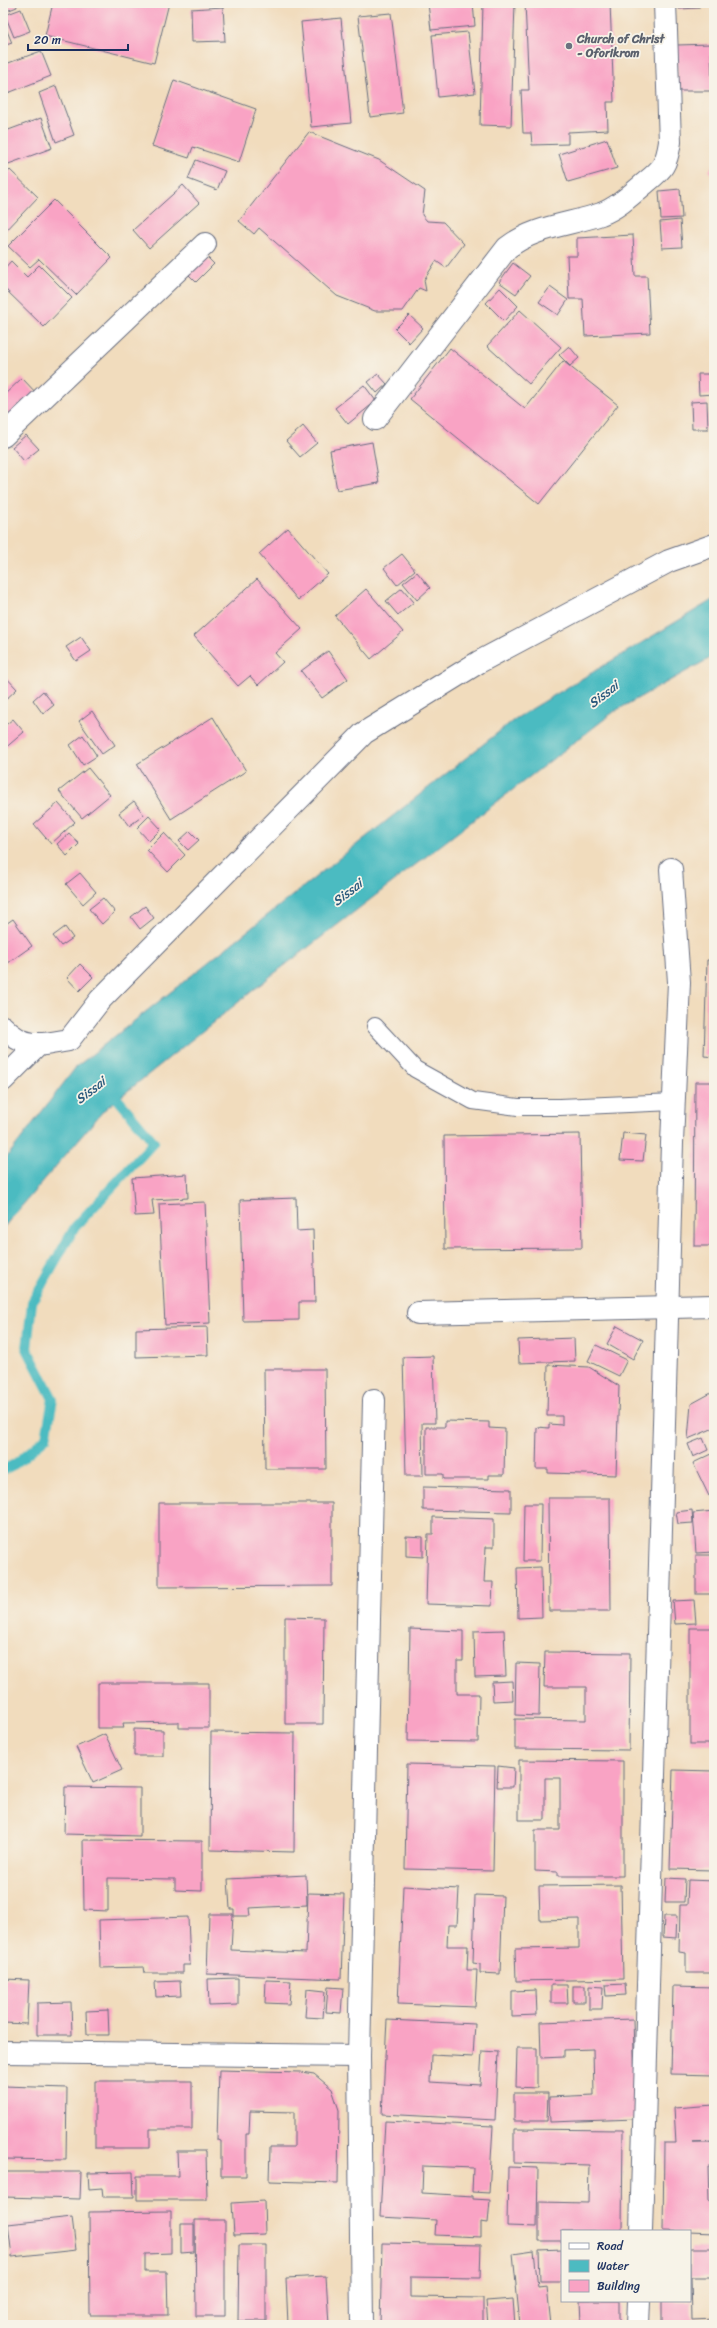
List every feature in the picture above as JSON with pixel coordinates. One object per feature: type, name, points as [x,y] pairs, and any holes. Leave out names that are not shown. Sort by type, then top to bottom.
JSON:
[{"type":"street","points":[[375,419],[507,248],[521,238],[539,230],[602,213],[625,200],[656,174],[667,161],[670,142],[665,3]]},
{"type":"street","points":[[3,436],[205,244]]},
{"type":"street","points":[[3,1027],[12,1037],[37,1046],[69,1040],[100,1000],[364,733],[479,662],[669,561],[714,545]]},
{"type":"street","points":[[641,2230],[674,1102],[679,982],[671,869]]},
{"type":"street","points":[[3,1080],[37,1046]]},
{"type":"street","points":[[418,1312],[714,1306]]},
{"type":"street","points":[[362,2325],[359,2056],[374,1400]]},
{"type":"street","points":[[3,2052],[359,2056]]},
{"type":"street","points":[[638,2325],[639,2302]]},
{"type":"lane","points":[[375,1026],[415,1069],[474,1101],[518,1107],[560,1107],[674,1102]]},
{"type":"water","name":"Sissai","points":[[714,599],[714,656],[615,711],[271,976],[104,1110],[3,1228],[3,1162],[76,1067],[515,719]]},
{"type":"building","points":[[3,3],[16,3],[17,7],[4,12]]},
{"type":"building","points":[[53,3],[169,3],[154,63],[45,36]]},
{"type":"building","points":[[428,3],[473,3],[475,26],[431,30]]},
{"type":"building","points":[[483,3],[515,3],[511,126],[480,125]]},
{"type":"building","name":"Church of Christ - Oforikrom","points":[[525,3],[610,3],[614,102],[607,102],[608,130],[568,132],[568,144],[532,145],[531,133],[523,133],[521,90],[529,90]]},
{"type":"building","points":[[678,3],[698,3],[699,8],[679,9]]},
{"type":"building","points":[[223,7],[225,41],[192,42],[191,9]]},
{"type":"building","points":[[21,9],[30,31],[14,37],[5,15]]},
{"type":"building","points":[[391,13],[403,113],[370,117],[358,16]]},
{"type":"building","points":[[341,18],[351,123],[311,127],[301,22]]},
{"type":"building","points":[[3,21],[12,43],[3,46]]},
{"type":"building","points":[[468,32],[475,93],[438,97],[432,35]]},
{"type":"building","points":[[711,44],[712,91],[678,91],[677,45]]},
{"type":"building","points":[[41,51],[51,76],[3,95],[3,65]]},
{"type":"building","points":[[174,80],[256,109],[239,162],[193,147],[189,158],[152,146]]},
{"type":"building","points":[[56,86],[74,135],[56,142],[39,93]]},
{"type":"building","points":[[41,118],[52,148],[3,166],[3,132]]},
{"type":"building","points":[[309,132],[379,160],[425,191],[422,215],[427,221],[443,222],[464,244],[446,268],[436,261],[424,280],[426,291],[419,288],[403,311],[375,311],[337,296],[259,228],[254,234],[239,221]]},
{"type":"building","points":[[607,139],[617,168],[568,182],[559,154]]},
{"type":"building","points":[[196,160],[225,171],[217,190],[188,179]]},
{"type":"building","points":[[714,163],[714,175],[709,171]]},
{"type":"building","points":[[10,170],[38,197],[3,234],[3,177]]},
{"type":"building","points":[[183,185],[199,203],[149,248],[133,230]]},
{"type":"building","points":[[680,189],[682,218],[661,219],[659,191]]},
{"type":"building","points":[[54,200],[112,258],[76,295],[39,259],[30,267],[8,246]]},
{"type":"building","points":[[680,220],[682,247],[662,248],[660,222]]},
{"type":"building","points":[[633,235],[635,276],[647,276],[650,333],[585,336],[583,299],[569,299],[567,256],[577,256],[577,238]]},
{"type":"building","points":[[204,254],[214,264],[196,282],[186,272]]},
{"type":"building","points":[[11,261],[27,277],[39,265],[72,298],[44,327],[3,287],[3,270]]},
{"type":"building","points":[[513,263],[530,276],[516,294],[499,282]]},
{"type":"building","points":[[550,287],[568,300],[558,315],[539,302]]},
{"type":"building","points":[[500,288],[518,306],[504,321],[486,303]]},
{"type":"building","points":[[520,310],[561,347],[529,384],[487,346]]},
{"type":"building","points":[[409,315],[423,328],[409,343],[395,329]]},
{"type":"building","points":[[569,346],[579,358],[570,366],[559,355]]},
{"type":"building","points":[[450,348],[525,409],[563,361],[618,405],[539,504],[410,399]]},
{"type":"building","points":[[378,374],[387,384],[377,393],[368,382]]},
{"type":"building","points":[[698,374],[714,374],[714,394],[699,395]]},
{"type":"building","points":[[22,378],[38,395],[11,421],[3,412],[3,396]]},
{"type":"building","points":[[364,385],[376,401],[348,424],[335,408]]},
{"type":"building","points":[[707,401],[708,429],[692,429],[691,402]]},
{"type":"building","points":[[303,426],[317,443],[300,457],[286,441]]},
{"type":"building","points":[[26,435],[39,449],[24,461],[12,447]]},
{"type":"building","points":[[372,442],[379,483],[337,490],[330,450]]},
{"type":"building","points":[[288,528],[328,574],[298,600],[259,554]]},
{"type":"building","points":[[402,554],[415,570],[397,585],[384,568]]},
{"type":"building","points":[[417,572],[430,588],[417,600],[403,583]]},
{"type":"building","points":[[257,579],[302,629],[275,653],[283,662],[258,685],[250,676],[238,686],[194,636]]},
{"type":"building","points":[[402,588],[414,602],[398,615],[386,601]]},
{"type":"building","points":[[366,589],[403,632],[371,659],[335,616]]},
{"type":"building","points":[[81,637],[91,651],[76,661],[66,647]]},
{"type":"building","points":[[328,651],[348,679],[322,698],[301,671]]},
{"type":"building","points":[[3,674],[17,689],[3,702]]},
{"type":"building","points":[[43,691],[54,705],[43,714],[33,700]]},
{"type":"building","points":[[92,711],[115,745],[102,754],[79,721]]},
{"type":"building","points":[[213,717],[246,771],[171,819],[137,764]]},
{"type":"building","points":[[13,719],[24,732],[3,750],[3,727]]},
{"type":"building","points":[[83,735],[97,756],[83,765],[70,745]]},
{"type":"building","points":[[88,768],[110,795],[82,818],[59,791]]},
{"type":"building","points":[[134,801],[144,815],[129,826],[119,813]]},
{"type":"building","points":[[58,803],[75,822],[51,844],[34,824]]},
{"type":"building","points":[[149,816],[161,829],[149,841],[137,828]]},
{"type":"building","points":[[190,831],[199,840],[188,850],[179,841]]},
{"type":"building","points":[[69,833],[79,844],[67,856],[57,844]]},
{"type":"building","points":[[164,833],[185,855],[168,872],[147,850]]},
{"type":"building","points":[[80,873],[96,892],[83,904],[66,884]]},
{"type":"building","points":[[103,898],[115,912],[102,924],[89,909]]},
{"type":"building","points":[[145,906],[154,918],[140,929],[131,917]]},
{"type":"building","points":[[13,919],[32,946],[8,963],[3,955],[3,926]]},
{"type":"building","points":[[65,927],[73,938],[61,946],[53,936]]},
{"type":"building","points":[[707,960],[714,960],[714,1057],[704,1056]]},
{"type":"building","points":[[80,964],[93,977],[79,991],[67,978]]},
{"type":"building","points":[[695,1082],[714,1082],[714,1246],[694,1246]]},
{"type":"building","points":[[623,1133],[646,1135],[643,1161],[620,1160]]},
{"type":"building","points":[[580,1134],[582,1248],[445,1249],[444,1136]]},
{"type":"building","points":[[187,1174],[188,1198],[152,1200],[154,1215],[135,1216],[132,1178]]},
{"type":"building","points":[[296,1198],[297,1231],[313,1230],[315,1302],[299,1302],[299,1320],[243,1321],[240,1200]]},
{"type":"building","points":[[205,1202],[210,1323],[165,1325],[159,1204]]},
{"type":"building","points":[[617,1326],[643,1340],[633,1359],[607,1344]]},
{"type":"building","points":[[207,1327],[208,1355],[136,1357],[136,1329]]},
{"type":"building","points":[[574,1338],[575,1361],[519,1363],[518,1340]]},
{"type":"building","points":[[596,1345],[627,1360],[619,1376],[588,1361]]},
{"type":"building","points":[[433,1356],[435,1423],[422,1423],[423,1476],[406,1476],[403,1357]]},
{"type":"building","points":[[548,1365],[589,1367],[619,1386],[616,1475],[548,1473],[548,1469],[536,1469],[537,1427],[549,1428],[549,1424],[562,1425],[562,1416],[547,1416]]},
{"type":"building","points":[[264,1369],[325,1369],[326,1469],[265,1469]]},
{"type":"building","points":[[713,1392],[714,1428],[688,1439],[691,1404]]},
{"type":"building","points":[[445,1421],[489,1422],[489,1428],[505,1429],[504,1475],[489,1475],[489,1479],[443,1479],[443,1474],[426,1474],[426,1427],[445,1427]]},
{"type":"building","points":[[703,1438],[708,1450],[693,1457],[688,1444]]},
{"type":"building","points":[[714,1453],[714,1493],[709,1496],[693,1463]]},
{"type":"building","points":[[423,1487],[511,1489],[511,1512],[423,1510]]},
{"type":"building","points":[[548,1498],[610,1498],[611,1611],[549,1611]]},
{"type":"building","points":[[159,1503],[332,1503],[332,1586],[159,1587]]},
{"type":"building","points":[[524,1504],[541,1504],[540,1561],[523,1561]]},
{"type":"building","points":[[692,1510],[693,1523],[678,1524],[676,1512]]},
{"type":"building","points":[[714,1511],[714,1552],[696,1553],[693,1513]]},
{"type":"building","points":[[433,1517],[494,1519],[494,1547],[486,1547],[484,1582],[493,1582],[492,1606],[426,1604],[428,1534],[433,1534]]},
{"type":"building","points":[[406,1536],[423,1537],[423,1557],[406,1556]]},
{"type":"building","points":[[696,1555],[714,1555],[714,1594],[696,1594]]},
{"type":"building","points":[[541,1567],[542,1617],[518,1618],[517,1568]]},
{"type":"building","points":[[694,1600],[696,1623],[675,1624],[673,1601]]},
{"type":"building","points":[[285,1617],[324,1618],[323,1724],[285,1724]]},
{"type":"building","points":[[690,1628],[714,1628],[714,1744],[690,1744]]},
{"type":"building","points":[[410,1629],[463,1631],[463,1661],[457,1661],[457,1694],[479,1694],[478,1742],[408,1741]]},
{"type":"building","points":[[504,1630],[506,1676],[475,1677],[474,1631]]},
{"type":"building","points":[[545,1652],[630,1653],[629,1750],[515,1749],[515,1719],[586,1720],[586,1687],[544,1687]]},
{"type":"building","points":[[516,1663],[540,1664],[539,1716],[515,1715]]},
{"type":"building","points":[[512,1681],[513,1700],[493,1701],[492,1682]]},
{"type":"building","points":[[98,1683],[209,1683],[209,1728],[179,1728],[179,1722],[123,1723],[124,1728],[98,1728]]},
{"type":"building","points":[[134,1729],[163,1730],[163,1756],[134,1756]]},
{"type":"building","points":[[211,1732],[295,1733],[294,1852],[210,1850]]},
{"type":"building","points":[[105,1734],[122,1770],[93,1783],[76,1747]]},
{"type":"building","points":[[519,1760],[623,1761],[623,1876],[558,1876],[558,1872],[535,1871],[535,1830],[560,1830],[560,1778],[545,1778],[545,1820],[519,1820]]},
{"type":"building","points":[[407,1764],[495,1766],[493,1871],[405,1869]]},
{"type":"building","points":[[498,1766],[514,1768],[513,1787],[497,1787]]},
{"type":"building","points":[[673,1770],[714,1771],[714,1870],[670,1869]]},
{"type":"building","points":[[65,1787],[140,1788],[140,1836],[64,1834]]},
{"type":"building","points":[[83,1840],[202,1841],[202,1891],[175,1890],[175,1879],[108,1878],[108,1911],[84,1910]]},
{"type":"building","points":[[306,1875],[307,1905],[249,1908],[250,1916],[234,1916],[234,1909],[230,1909],[228,1879]]},
{"type":"building","points":[[666,1878],[685,1879],[684,1902],[665,1902]]},
{"type":"building","points":[[688,1880],[714,1881],[714,1973],[686,1973],[686,1953],[679,1952],[680,1905],[687,1905]]},
{"type":"building","points":[[621,1885],[623,1979],[516,1981],[515,1949],[579,1948],[579,1919],[540,1920],[539,1886]]},
{"type":"building","points":[[403,1886],[459,1889],[457,1925],[448,1925],[447,1946],[468,1946],[467,1970],[477,1970],[475,2007],[398,2004]]},
{"type":"building","points":[[308,1893],[344,1894],[341,1979],[207,1974],[209,1914],[233,1914],[231,1950],[306,1953]]},
{"type":"building","points":[[475,1895],[503,1896],[500,1974],[480,1973],[480,1964],[473,1963]]},
{"type":"building","points":[[664,1916],[677,1916],[676,1938],[663,1937]]},
{"type":"building","points":[[188,1917],[190,1965],[183,1965],[183,1973],[145,1973],[144,1967],[100,1968],[99,1920]]},
{"type":"building","points":[[238,1978],[238,2005],[209,2006],[208,1979]]},
{"type":"building","points":[[3,1979],[29,1980],[27,2024],[3,2023]]},
{"type":"building","points":[[266,1980],[291,1981],[289,2004],[265,2003]]},
{"type":"building","points":[[180,1981],[181,1996],[156,1997],[155,1982]]},
{"type":"building","points":[[625,1984],[626,1995],[606,1996],[605,1985]]},
{"type":"building","points":[[551,1985],[567,1985],[568,2003],[551,2003]]},
{"type":"building","points":[[573,1986],[585,1986],[585,2002],[573,2002]]},
{"type":"building","points":[[589,1986],[603,1987],[602,2009],[589,2009]]},
{"type":"building","points":[[673,1986],[714,1987],[714,2075],[671,2074]]},
{"type":"building","points":[[328,1987],[343,1988],[341,2013],[326,2012]]},
{"type":"building","points":[[307,1989],[325,1991],[323,2018],[305,2017]]},
{"type":"building","points":[[536,1990],[537,2015],[512,2016],[512,1991]]},
{"type":"building","points":[[71,2002],[72,2035],[37,2035],[37,2003]]},
{"type":"building","points":[[108,2010],[109,2035],[87,2035],[86,2011]]},
{"type":"building","points":[[633,2019],[636,2119],[550,2122],[549,2097],[594,2095],[593,2049],[564,2050],[564,2057],[541,2058],[540,2022]]},
{"type":"building","points":[[387,2020],[475,2024],[473,2057],[431,2055],[430,2082],[480,2085],[482,2051],[498,2052],[495,2120],[382,2114]]},
{"type":"building","points":[[517,2048],[537,2048],[537,2088],[516,2087]]},
{"type":"building","points":[[219,2070],[301,2072],[314,2074],[332,2089],[339,2110],[338,2183],[269,2181],[270,2147],[294,2147],[294,2112],[250,2111],[249,2134],[246,2134],[246,2176],[221,2176],[221,2141],[217,2140]]},
{"type":"building","points":[[95,2081],[192,2081],[192,2129],[150,2129],[150,2148],[95,2148]]},
{"type":"building","points":[[3,2086],[67,2088],[66,2160],[3,2159]]},
{"type":"building","points":[[514,2093],[548,2093],[547,2121],[514,2121]]},
{"type":"building","points":[[714,2105],[714,2141],[692,2142],[714,2142],[714,2167],[708,2167],[709,2202],[714,2202],[714,2233],[691,2232],[691,2230],[663,2230],[664,2143],[676,2143],[674,2108]]},
{"type":"building","points":[[385,2121],[493,2126],[489,2193],[472,2192],[473,2168],[423,2166],[422,2193],[473,2196],[473,2199],[490,2200],[488,2223],[481,2222],[481,2237],[435,2235],[436,2220],[380,2217]]},
{"type":"building","points":[[514,2129],[623,2130],[622,2230],[561,2230],[561,2241],[539,2241],[539,2202],[588,2203],[589,2165],[514,2163]]},
{"type":"building","points":[[177,2151],[206,2151],[207,2200],[137,2200],[137,2176],[178,2176]]},
{"type":"building","points":[[508,2167],[538,2168],[537,2227],[507,2226]]},
{"type":"building","points":[[3,2172],[81,2172],[80,2199],[3,2197]]},
{"type":"building","points":[[133,2172],[134,2197],[103,2197],[102,2188],[89,2189],[88,2173]]},
{"type":"building","points":[[264,2201],[265,2234],[234,2235],[232,2203]]},
{"type":"building","points":[[171,2211],[171,2253],[145,2254],[145,2272],[167,2272],[168,2315],[90,2315],[89,2212]]},
{"type":"building","points":[[72,2217],[76,2250],[12,2257],[8,2224]]},
{"type":"building","points":[[195,2220],[225,2220],[225,2316],[196,2316]]},
{"type":"building","points":[[181,2224],[194,2224],[194,2252],[181,2253]]},
{"type":"building","points":[[382,2243],[481,2245],[480,2278],[410,2277],[410,2297],[483,2298],[483,2325],[380,2325]]},
{"type":"building","points":[[239,2245],[266,2245],[266,2321],[238,2321]]},
{"type":"building","points":[[691,2248],[714,2248],[714,2277],[691,2277]]},
{"type":"building","points":[[561,2249],[561,2282],[540,2282],[539,2250]]},
{"type":"building","points":[[534,2251],[538,2288],[547,2287],[551,2325],[520,2325],[513,2254]]},
{"type":"building","points":[[326,2276],[329,2325],[288,2325],[286,2278]]},
{"type":"building","points":[[691,2277],[692,2320],[714,2319],[714,2325],[662,2325],[662,2302],[691,2302]]},
{"type":"building","points":[[513,2299],[515,2325],[488,2325],[486,2301]]},
{"type":"building","points":[[580,2302],[619,2302],[619,2325],[565,2325],[581,2323]]},
{"type":"waterway","name":"Sissai","points":[[3,1470],[15,1464],[46,1438],[53,1399],[27,1349],[32,1302],[75,1227],[154,1142],[110,1090]]},
{"type":"place","name":"Church of Christ - Oforikrom","points":[[569,46]]}]
